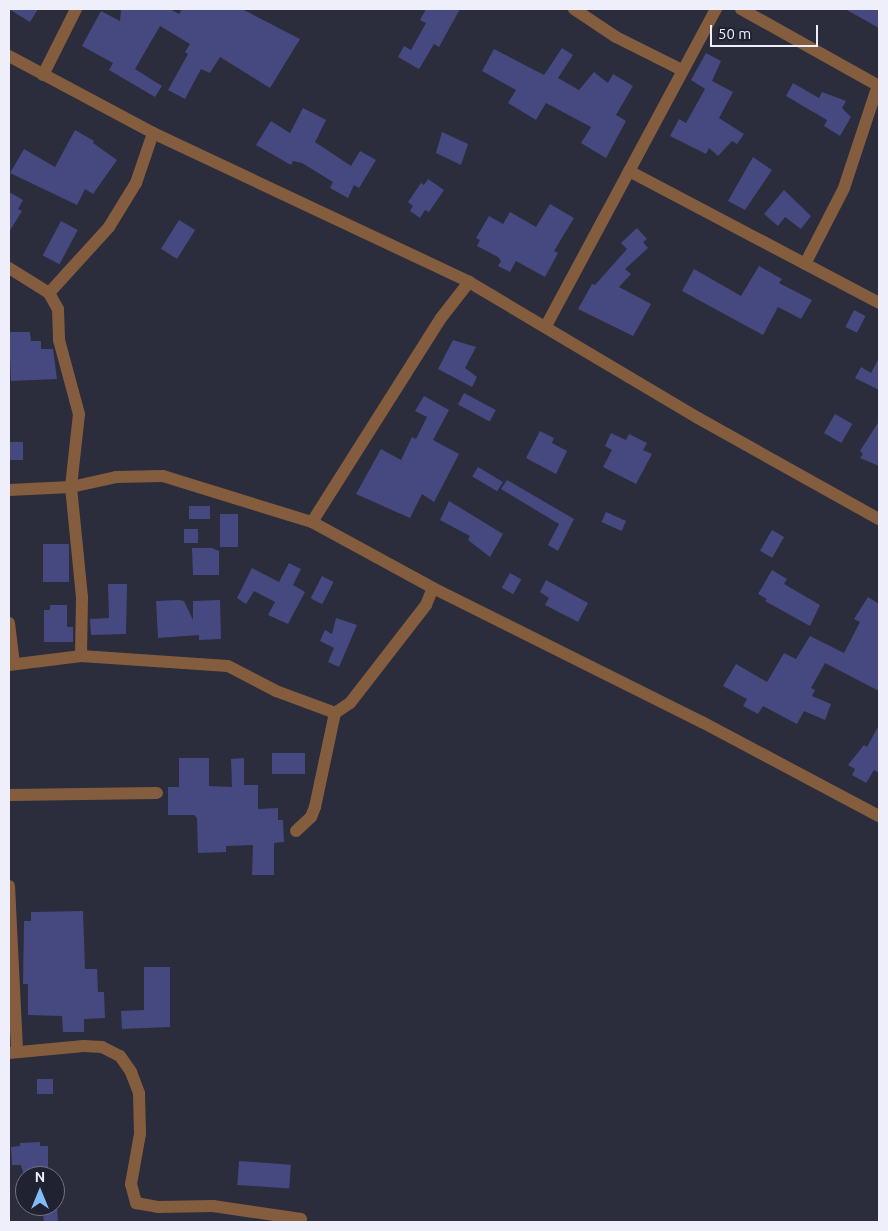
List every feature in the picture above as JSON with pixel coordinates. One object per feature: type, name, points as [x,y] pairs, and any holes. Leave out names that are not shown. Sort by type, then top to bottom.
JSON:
[{"type":"street","points":[[43,75],[76,9]]},
{"type":"street","points":[[574,9],[616,36],[682,70]]},
{"type":"street","points":[[546,326],[716,9]]},
{"type":"street","points":[[741,9],[878,86],[844,188],[805,264]]},
{"type":"street","points":[[9,56],[153,132],[469,282],[698,418],[879,519]]},
{"type":"street","points":[[49,293],[108,227],[136,183],[153,132]]},
{"type":"street","points":[[629,171],[879,303]]},
{"type":"street","points":[[9,268],[49,293],[58,309],[59,340],[79,414],[71,487],[82,598],[81,656]]},
{"type":"street","points":[[312,522],[441,318],[469,282]]},
{"type":"street","points":[[9,490],[71,487],[116,477],[163,476],[312,522],[434,588],[702,722],[879,816]]},
{"type":"street","points":[[9,623],[11,664],[81,656],[228,666],[276,691],[334,712],[350,704],[426,605],[434,588]]},
{"type":"street","points":[[296,830],[311,817],[315,807],[334,712]]},
{"type":"street","points":[[9,795],[157,793]]},
{"type":"street","points":[[9,886],[13,1053],[84,1046],[102,1047],[120,1056],[131,1072],[139,1093],[140,1134],[131,1184],[136,1203],[158,1206],[213,1206],[301,1219]]},
{"type":"building","points":[[9,9],[38,9],[30,22]]},
{"type":"building","points":[[121,9],[170,9],[179,14],[182,9],[242,9],[300,39],[270,88],[220,57],[210,73],[201,69],[185,99],[168,90],[188,54],[185,52],[190,44],[160,26],[135,69],[162,86],[155,97],[109,70],[113,63],[82,46],[101,11],[120,21]]},
{"type":"building","points":[[426,9],[460,9],[439,47],[434,44],[419,69],[398,57],[404,46],[411,50],[426,23],[420,20]]},
{"type":"building","points":[[845,9],[879,9],[879,28]]},
{"type":"building","points":[[562,48],[573,55],[558,78],[579,90],[594,72],[608,83],[613,74],[633,86],[616,115],[626,121],[606,158],[581,143],[591,127],[546,103],[536,120],[508,103],[516,90],[482,71],[494,49],[544,75]]},
{"type":"building","points":[[706,53],[721,61],[712,81],[733,92],[719,118],[744,134],[737,144],[732,141],[718,156],[709,148],[706,154],[670,136],[679,119],[686,123],[705,89],[691,80]]},
{"type":"building","points":[[793,83],[819,98],[822,92],[846,101],[842,108],[851,117],[840,136],[824,126],[827,120],[786,96]]},
{"type":"building","points":[[303,108],[326,120],[315,142],[351,166],[360,151],[376,160],[359,188],[354,185],[348,198],[330,188],[333,182],[302,163],[293,161],[291,165],[256,145],[271,121],[290,133]]},
{"type":"building","points":[[75,130],[94,141],[93,143],[117,160],[93,194],[85,189],[77,205],[10,173],[24,149],[55,167]]},
{"type":"building","points":[[442,132],[468,144],[461,165],[436,153]]},
{"type":"building","points":[[753,157],[772,170],[745,210],[728,201]]},
{"type":"building","points":[[428,179],[444,190],[429,212],[425,210],[420,218],[410,211],[413,206],[408,202],[421,183],[424,185]]},
{"type":"building","points":[[784,190],[811,216],[801,229],[785,217],[778,226],[764,214]]},
{"type":"building","points":[[9,192],[23,200],[18,209],[22,211],[9,232]]},
{"type":"building","points":[[550,204],[574,218],[554,251],[558,253],[545,277],[516,261],[510,272],[498,266],[501,261],[498,257],[477,246],[480,240],[476,238],[489,216],[503,224],[510,212],[536,227]]},
{"type":"building","points":[[179,220],[195,230],[177,259],[161,249]]},
{"type":"building","points":[[61,221],[78,230],[59,264],[43,255]]},
{"type":"building","points":[[637,228],[647,239],[643,242],[648,248],[625,269],[631,274],[619,287],[651,304],[633,336],[578,309],[592,284],[595,285],[627,249],[621,243]]},
{"type":"building","points":[[759,266],[782,279],[779,283],[812,300],[801,319],[778,307],[763,335],[682,291],[694,269],[741,296]]},
{"type":"building","points":[[854,310],[866,316],[857,333],[845,327]]},
{"type":"building","points":[[9,332],[30,332],[31,341],[41,341],[41,349],[53,349],[57,379],[11,381]]},
{"type":"building","points":[[453,340],[476,347],[465,368],[477,377],[472,387],[438,369]]},
{"type":"building","points":[[879,358],[879,390],[855,378],[861,367],[871,373]]},
{"type":"building","points":[[464,393],[496,410],[490,421],[458,404]]},
{"type":"building","points":[[424,396],[449,410],[433,440],[459,454],[434,502],[422,494],[410,518],[356,494],[381,449],[401,460],[412,437],[416,439],[427,417],[415,411]]},
{"type":"building","points":[[835,414],[852,424],[841,443],[824,433]]},
{"type":"building","points":[[879,421],[879,466],[860,458],[863,454],[860,451]]},
{"type":"building","points":[[540,431],[554,438],[552,443],[567,451],[556,474],[526,458]]},
{"type":"building","points":[[611,433],[626,440],[629,434],[647,443],[643,450],[652,454],[636,484],[603,467],[612,450],[605,446]]},
{"type":"building","points":[[10,442],[23,442],[23,460],[10,460]]},
{"type":"building","points":[[478,467],[503,482],[497,491],[472,476]]},
{"type":"building","points":[[507,480],[574,519],[558,551],[548,545],[559,524],[501,489]]},
{"type":"building","points":[[449,501],[503,534],[490,557],[468,540],[470,536],[440,520]]},
{"type":"building","points":[[189,506],[210,506],[210,519],[189,519]]},
{"type":"building","points":[[606,512],[626,521],[622,531],[602,522]]},
{"type":"building","points":[[220,514],[238,514],[238,547],[220,547]]},
{"type":"building","points":[[184,529],[198,529],[198,543],[184,543]]},
{"type":"building","points":[[772,530],[784,537],[772,558],[760,551]]},
{"type":"building","points":[[43,544],[69,544],[69,582],[43,582]]},
{"type":"building","points":[[192,548],[212,548],[219,551],[219,575],[193,575]]},
{"type":"building","points":[[289,563],[301,569],[293,585],[305,592],[288,624],[268,615],[275,602],[254,591],[246,604],[237,598],[252,568],[279,582]]},
{"type":"building","points":[[772,570],[787,579],[784,584],[820,605],[810,626],[765,601],[767,599],[758,594]]},
{"type":"building","points":[[510,573],[521,579],[513,594],[502,588]]},
{"type":"building","points":[[322,576],[334,582],[322,604],[311,598]]},
{"type":"building","points":[[546,580],[588,603],[578,622],[545,605],[549,598],[540,592]]},
{"type":"building","points":[[108,584],[127,584],[126,634],[91,635],[90,619],[109,618]]},
{"type":"building","points":[[868,597],[879,604],[879,691],[825,663],[811,688],[815,690],[812,696],[831,704],[825,720],[804,711],[797,724],[763,706],[758,714],[743,706],[747,699],[723,686],[736,664],[767,682],[784,653],[796,659],[810,636],[844,653],[860,622],[854,619]]},
{"type":"building","points":[[220,600],[221,639],[199,640],[199,635],[158,638],[156,601],[184,601],[193,620],[193,601]]},
{"type":"building","points":[[50,605],[67,605],[67,627],[73,627],[73,642],[44,642],[44,610],[50,610]]},
{"type":"building","points":[[336,618],[357,625],[339,667],[328,662],[334,648],[320,641],[325,630],[332,634]]},
{"type":"building","points":[[879,725],[879,773],[874,770],[866,783],[852,775],[855,769],[848,765],[864,745],[867,747]]},
{"type":"building","points":[[272,753],[305,753],[305,774],[272,774]]},
{"type":"building","points":[[179,758],[209,758],[209,786],[232,787],[231,759],[244,758],[244,785],[258,785],[258,809],[278,808],[278,820],[283,820],[284,842],[274,843],[274,875],[252,875],[253,845],[226,846],[226,852],[198,853],[197,818],[194,815],[168,815],[168,787],[179,787]]},
{"type":"building","points":[[83,911],[85,969],[97,969],[98,992],[104,992],[105,1018],[84,1019],[84,1032],[63,1032],[62,1016],[28,1015],[28,984],[23,984],[24,921],[31,921],[31,912]]},
{"type":"building","points":[[144,967],[170,967],[170,1027],[122,1029],[121,1011],[144,1010]]},
{"type":"building","points":[[37,1079],[53,1079],[53,1094],[37,1094]]},
{"type":"building","points":[[40,1142],[40,1146],[48,1146],[48,1166],[12,1165],[11,1147],[20,1146],[20,1143]]},
{"type":"building","points":[[239,1161],[291,1165],[289,1189],[237,1185]]},
{"type":"building","points":[[43,1216],[58,1216],[58,1222],[44,1222]]}]
